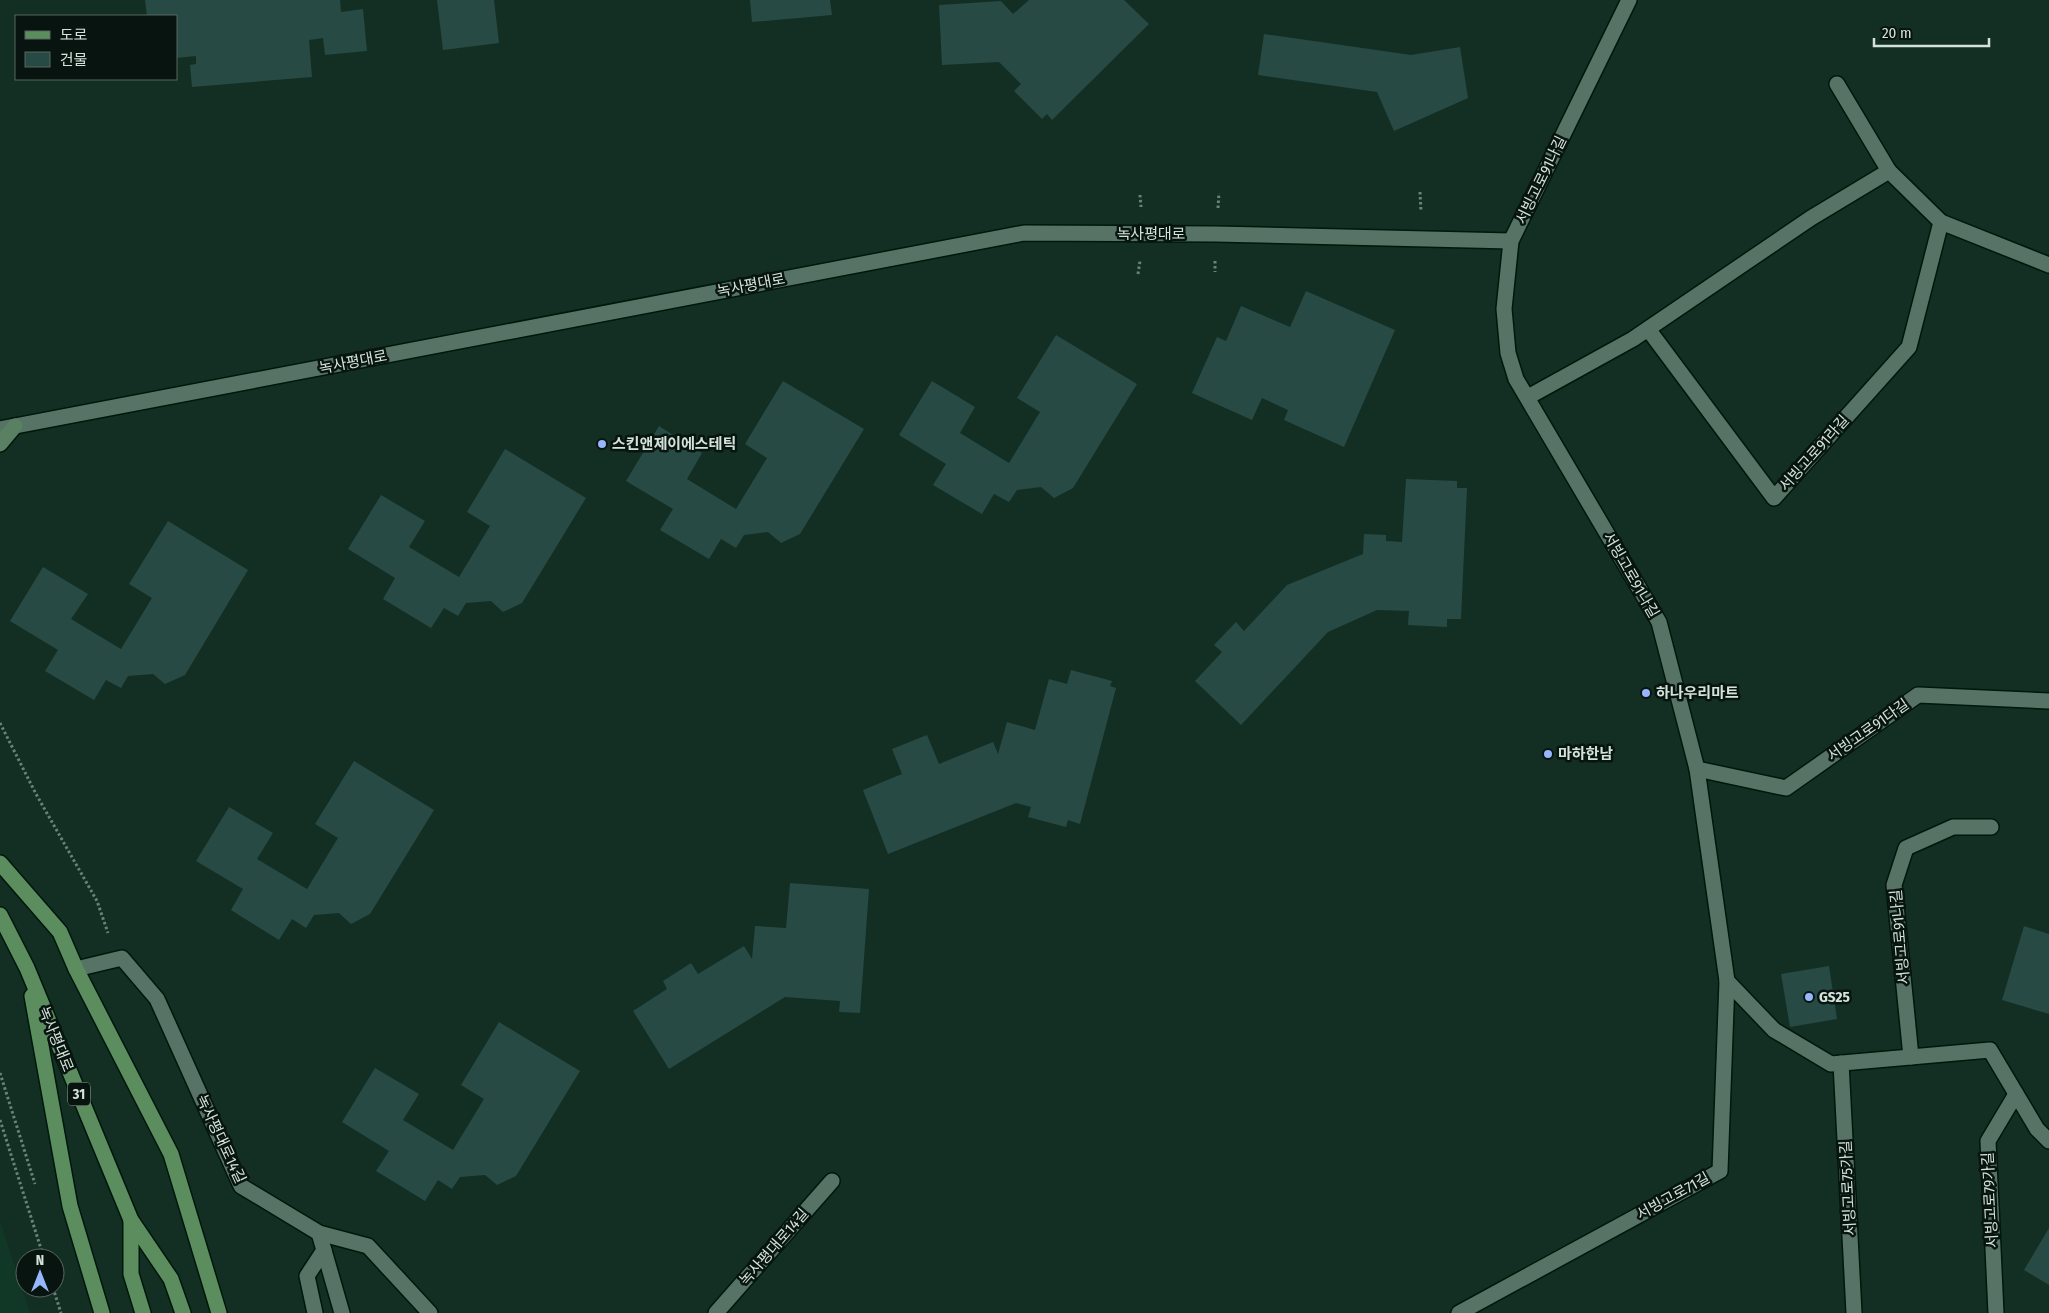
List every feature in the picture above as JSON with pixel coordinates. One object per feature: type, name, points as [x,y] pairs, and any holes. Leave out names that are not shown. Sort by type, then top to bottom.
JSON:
[{"type":"main road","points":[[0,863],[60,932],[76,969],[170,1154],[219,1313]]},
{"type":"main road","name":"녹사평대로","points":[[0,915],[27,968],[131,1220],[170,1279],[183,1313]]},
{"type":"main road","points":[[27,968],[70,1206],[102,1313]]},
{"type":"main road","name":"녹사평대로","points":[[131,1220],[131,1274],[143,1313]]},
{"type":"street","name":"서빙고로91나길","points":[[1629,0],[1511,241],[1504,309],[1508,353],[1516,379],[1659,622],[1697,769],[1727,981]]},
{"type":"street","points":[[1837,84],[1889,171],[1942,222],[2049,266]]},
{"type":"street","points":[[1528,397],[1648,330],[1811,218],[1889,171]]},
{"type":"street","name":"서빙고로91라길","points":[[1648,330],[1774,498],[1909,347],[1942,222]]},
{"type":"street","name":"녹사평대로","points":[[7,428],[1024,233],[1254,235],[1511,241]]},
{"type":"street","points":[[0,444],[7,428]]},
{"type":"street","name":"서빙고로91다길","points":[[1697,769],[1786,788],[1918,695],[2049,701]]},
{"type":"street","name":"서빙고로91나길","points":[[1912,1057],[1894,885],[1906,848],[1953,827],[1991,827]]},
{"type":"street","name":"녹사평대로14길","points":[[76,969],[122,958],[157,999],[241,1186],[319,1233],[368,1246],[430,1313]]},
{"type":"street","points":[[1727,981],[1774,1030],[1831,1064],[1990,1050],[2037,1129],[2049,1141]]},
{"type":"street","name":"서빙고로71길","points":[[1459,1313],[1720,1171],[1727,981]]},
{"type":"street","name":"서빙고로75가길","points":[[1841,1063],[1854,1313]]},
{"type":"street","name":"서빙고로79가길","points":[[1996,1313],[1988,1142],[2016,1094]]},
{"type":"street","name":"녹사평대로14길","points":[[716,1313],[832,1181]]},
{"type":"street","points":[[319,1233],[342,1313]]},
{"type":"street","points":[[315,1313],[307,1276],[324,1250]]},
{"type":"path","points":[[0,1120],[41,1248]]},
{"type":"path","points":[[56,1298],[61,1313]]},
{"type":"shaded area","points":[[0,1221],[15,1267],[15,1298],[25,1298],[30,1313],[0,1313]]},
{"type":"building","points":[[145,0],[340,0],[341,12],[363,9],[367,51],[325,55],[323,38],[309,40],[312,77],[192,87],[190,65],[196,64],[196,56],[178,58],[178,15],[147,15]]},
{"type":"building","points":[[437,0],[494,0],[499,43],[443,50]]},
{"type":"building","points":[[750,0],[830,0],[832,15],[752,22]]},
{"type":"building","points":[[1029,0],[1124,0],[1149,24],[1052,120],[1047,114],[1042,119],[1014,91],[1021,84],[999,62],[942,65],[939,5],[1001,1],[1013,14]]},
{"type":"building","points":[[1264,34],[1411,55],[1460,47],[1468,98],[1394,131],[1377,92],[1258,75]]},
{"type":"building","points":[[1306,291],[1395,330],[1344,447],[1284,420],[1288,410],[1262,398],[1252,420],[1192,393],[1217,337],[1226,341],[1241,306],[1290,327]]},
{"type":"building","points":[[1056,335],[1137,384],[1073,488],[1054,498],[1041,487],[1017,490],[1009,502],[994,494],[982,514],[933,485],[946,464],[899,435],[932,381],[975,407],[960,433],[1009,463],[1040,412],[1017,398]]},
{"type":"building","points":[[783,381],[864,429],[800,534],[781,543],[768,532],[744,535],[736,548],[721,539],[709,559],[660,530],[673,509],[626,481],[659,426],[702,453],[687,479],[736,509],[767,458],[745,444]]},
{"type":"building","points":[[505,449],[586,498],[522,603],[503,612],[491,601],[466,603],[458,616],[444,608],[431,628],[383,599],[395,578],[348,549],[381,495],[425,521],[409,547],[459,577],[490,526],[467,512]]},
{"type":"building","points":[[1406,479],[1457,481],[1457,488],[1467,488],[1461,619],[1447,619],[1447,627],[1408,625],[1409,611],[1377,610],[1328,632],[1241,725],[1195,681],[1222,652],[1214,645],[1236,622],[1244,631],[1287,585],[1363,554],[1364,534],[1386,535],[1386,541],[1402,542]]},
{"type":"building","points":[[168,521],[248,570],[185,675],[165,684],[153,674],[128,676],[121,688],[106,680],[94,700],[45,671],[58,650],[10,621],[43,567],[88,594],[71,619],[121,649],[152,598],[129,584]]},
{"type":"building","points":[[1071,670],[1112,681],[1110,686],[1116,688],[1080,824],[1068,820],[1066,827],[1028,817],[1031,807],[1016,803],[888,854],[863,790],[902,774],[892,749],[927,735],[939,764],[993,742],[998,754],[1007,722],[1035,730],[1049,679],[1067,684]]},
{"type":"building","points":[[354,761],[434,810],[370,914],[351,924],[339,913],[314,915],[306,928],[292,919],[279,940],[231,910],[243,889],[196,861],[229,807],[273,833],[257,859],[307,889],[338,838],[315,824]]},
{"type":"building","points":[[790,883],[869,889],[860,1013],[839,1012],[840,1001],[785,997],[669,1069],[633,1011],[667,989],[663,981],[691,963],[698,974],[744,946],[752,959],[755,926],[786,928]]},
{"type":"building","points":[[2024,926],[2049,934],[2049,1014],[2002,1000]]},
{"type":"building","name":"GS25","points":[[1829,966],[1837,1019],[1790,1027],[1781,974]]},
{"type":"building","points":[[499,1022],[580,1071],[516,1176],[497,1185],[485,1175],[460,1177],[452,1189],[438,1180],[425,1201],[376,1171],[389,1151],[342,1122],[375,1068],[419,1094],[403,1120],[453,1150],[484,1099],[461,1085]]},
{"type":"building","points":[[2049,1228],[2049,1285],[2024,1270]]},
{"type":"place","name":"스킨앤제이에스테틱","points":[[602,444]]},
{"type":"place","name":"하나우리마트","points":[[1646,693]]},
{"type":"place","name":"마하한남","points":[[1548,754]]},
{"type":"place","name":"GS25","points":[[1809,997]]}]
